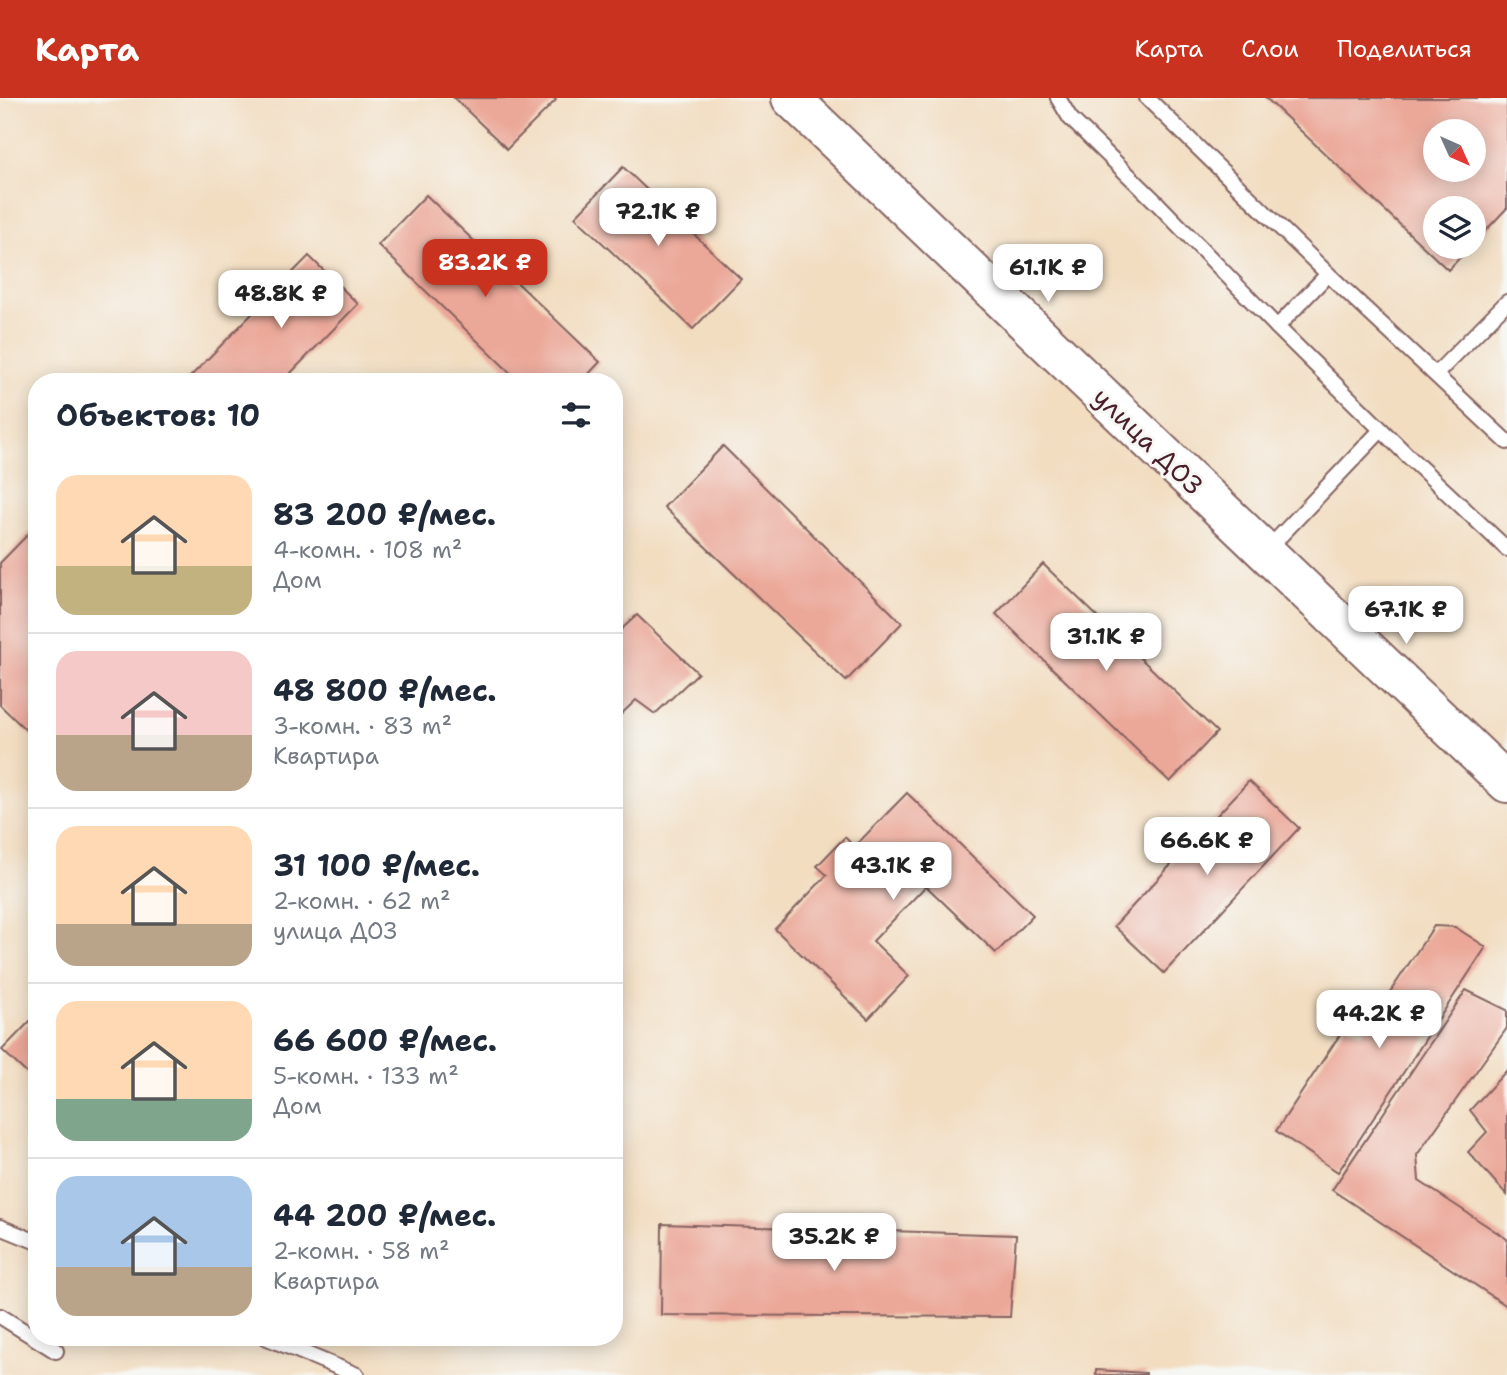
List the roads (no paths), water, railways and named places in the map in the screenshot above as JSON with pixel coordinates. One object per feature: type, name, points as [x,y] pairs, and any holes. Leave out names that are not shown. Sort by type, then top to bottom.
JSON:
[{"type":"main road","name":"улица ДОЗ","points":[[791,98],[1507,783]]},
{"type":"lane","points":[[1058,98],[1070,118],[1277,327],[1507,549]]},
{"type":"lane","points":[[1147,98],[1328,274],[1507,442]]},
{"type":"lane","points":[[1277,327],[1328,274]]},
{"type":"lane","points":[[1436,374],[1507,302]]},
{"type":"lane","points":[[1265,552],[1381,430]]},
{"type":"lane","points":[[0,1227],[28,1238]]},
{"type":"lane","points":[[0,1316],[28,1334]]},
{"type":"lane","points":[[48,1346],[56,1351]]},
{"type":"lane","points":[[287,1346],[357,1375]]}]
